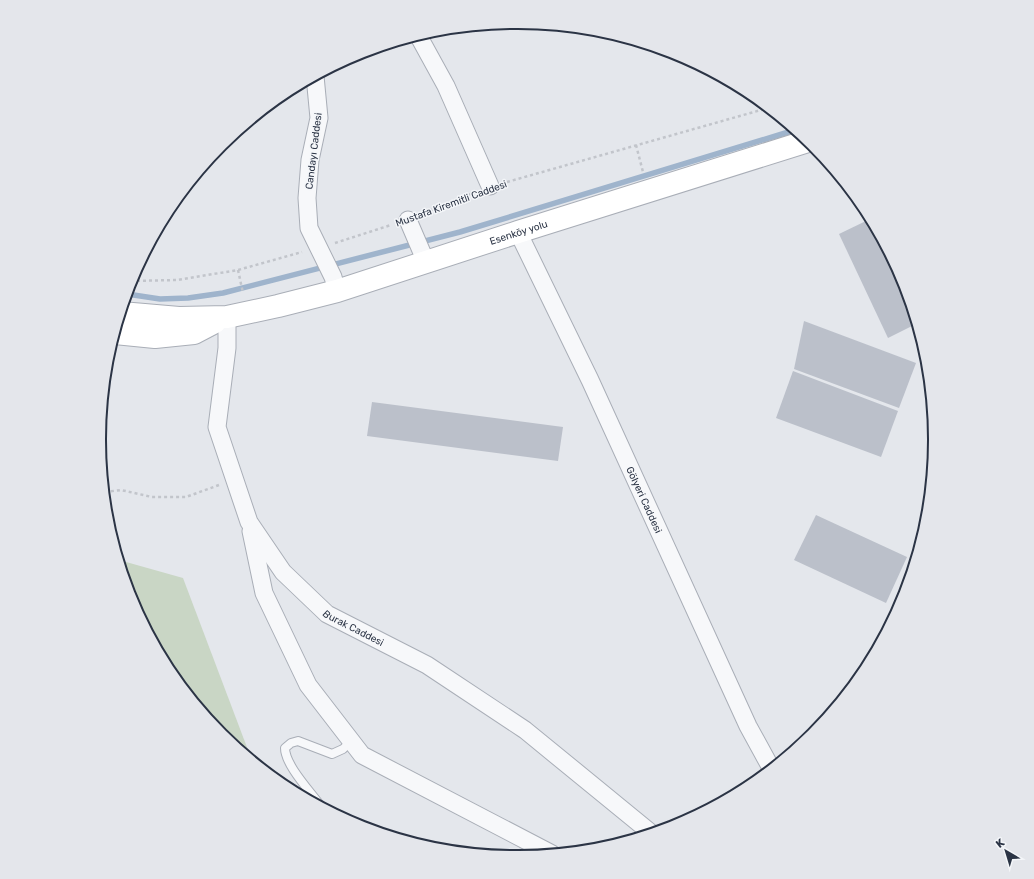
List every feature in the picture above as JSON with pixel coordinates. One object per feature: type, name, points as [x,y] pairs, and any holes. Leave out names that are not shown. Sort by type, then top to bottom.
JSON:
[{"type":"street","points":[[421,41],[446,86],[490,186]]},
{"type":"street","name":"Candayı Caddesi","points":[[316,82],[319,118],[310,160],[307,198],[309,228],[334,282]]},
{"type":"street","name":"Esenköy yolu","points":[[227,317],[278,306],[334,282],[423,256],[518,232],[801,143]]},
{"type":"street","points":[[411,227],[423,256]]},
{"type":"street","name":"Gölyeri Caddesi","points":[[518,232],[590,380],[748,726],[769,764]]},
{"type":"street","points":[[126,313],[179,318],[227,317]]},
{"type":"street","points":[[120,333],[155,337],[194,333],[227,317]]},
{"type":"street","name":"Burak Caddesi","points":[[227,317],[227,348],[217,427],[249,522],[283,572],[327,614],[427,665],[525,730],[646,829]]},
{"type":"street","points":[[249,522],[264,593],[308,685],[362,755],[543,849]]},
{"type":"lane","points":[[313,795],[290,766],[285,755],[285,748],[291,743],[298,741],[332,754],[343,749],[351,741]]},
{"type":"path","name":"Mustafa Kiremitli Caddesi","points":[[139,281],[177,280],[238,270],[321,253],[411,227],[490,186],[761,110]]},
{"type":"path","points":[[636,145],[642,167]]},
{"type":"path","points":[[238,270],[244,297]]},
{"type":"path","points":[[110,491],[121,490],[152,497],[186,497],[234,480]]},
{"type":"green space","points":[[125,562],[183,578],[248,749],[208,710],[176,668],[161,645],[149,621],[138,597]]},
{"type":"building","points":[[865,221],[873,234],[896,282],[912,326],[888,338],[839,234]]},
{"type":"building","points":[[804,321],[916,363],[899,408],[794,369]]},
{"type":"building","points":[[793,371],[898,411],[881,457],[776,418]]},
{"type":"building","points":[[372,402],[563,427],[558,461],[367,436]]},
{"type":"building","points":[[816,515],[907,557],[886,603],[794,560]]},
{"type":"waterway","points":[[133,295],[160,299],[188,298],[223,293],[460,232],[789,132]]}]
